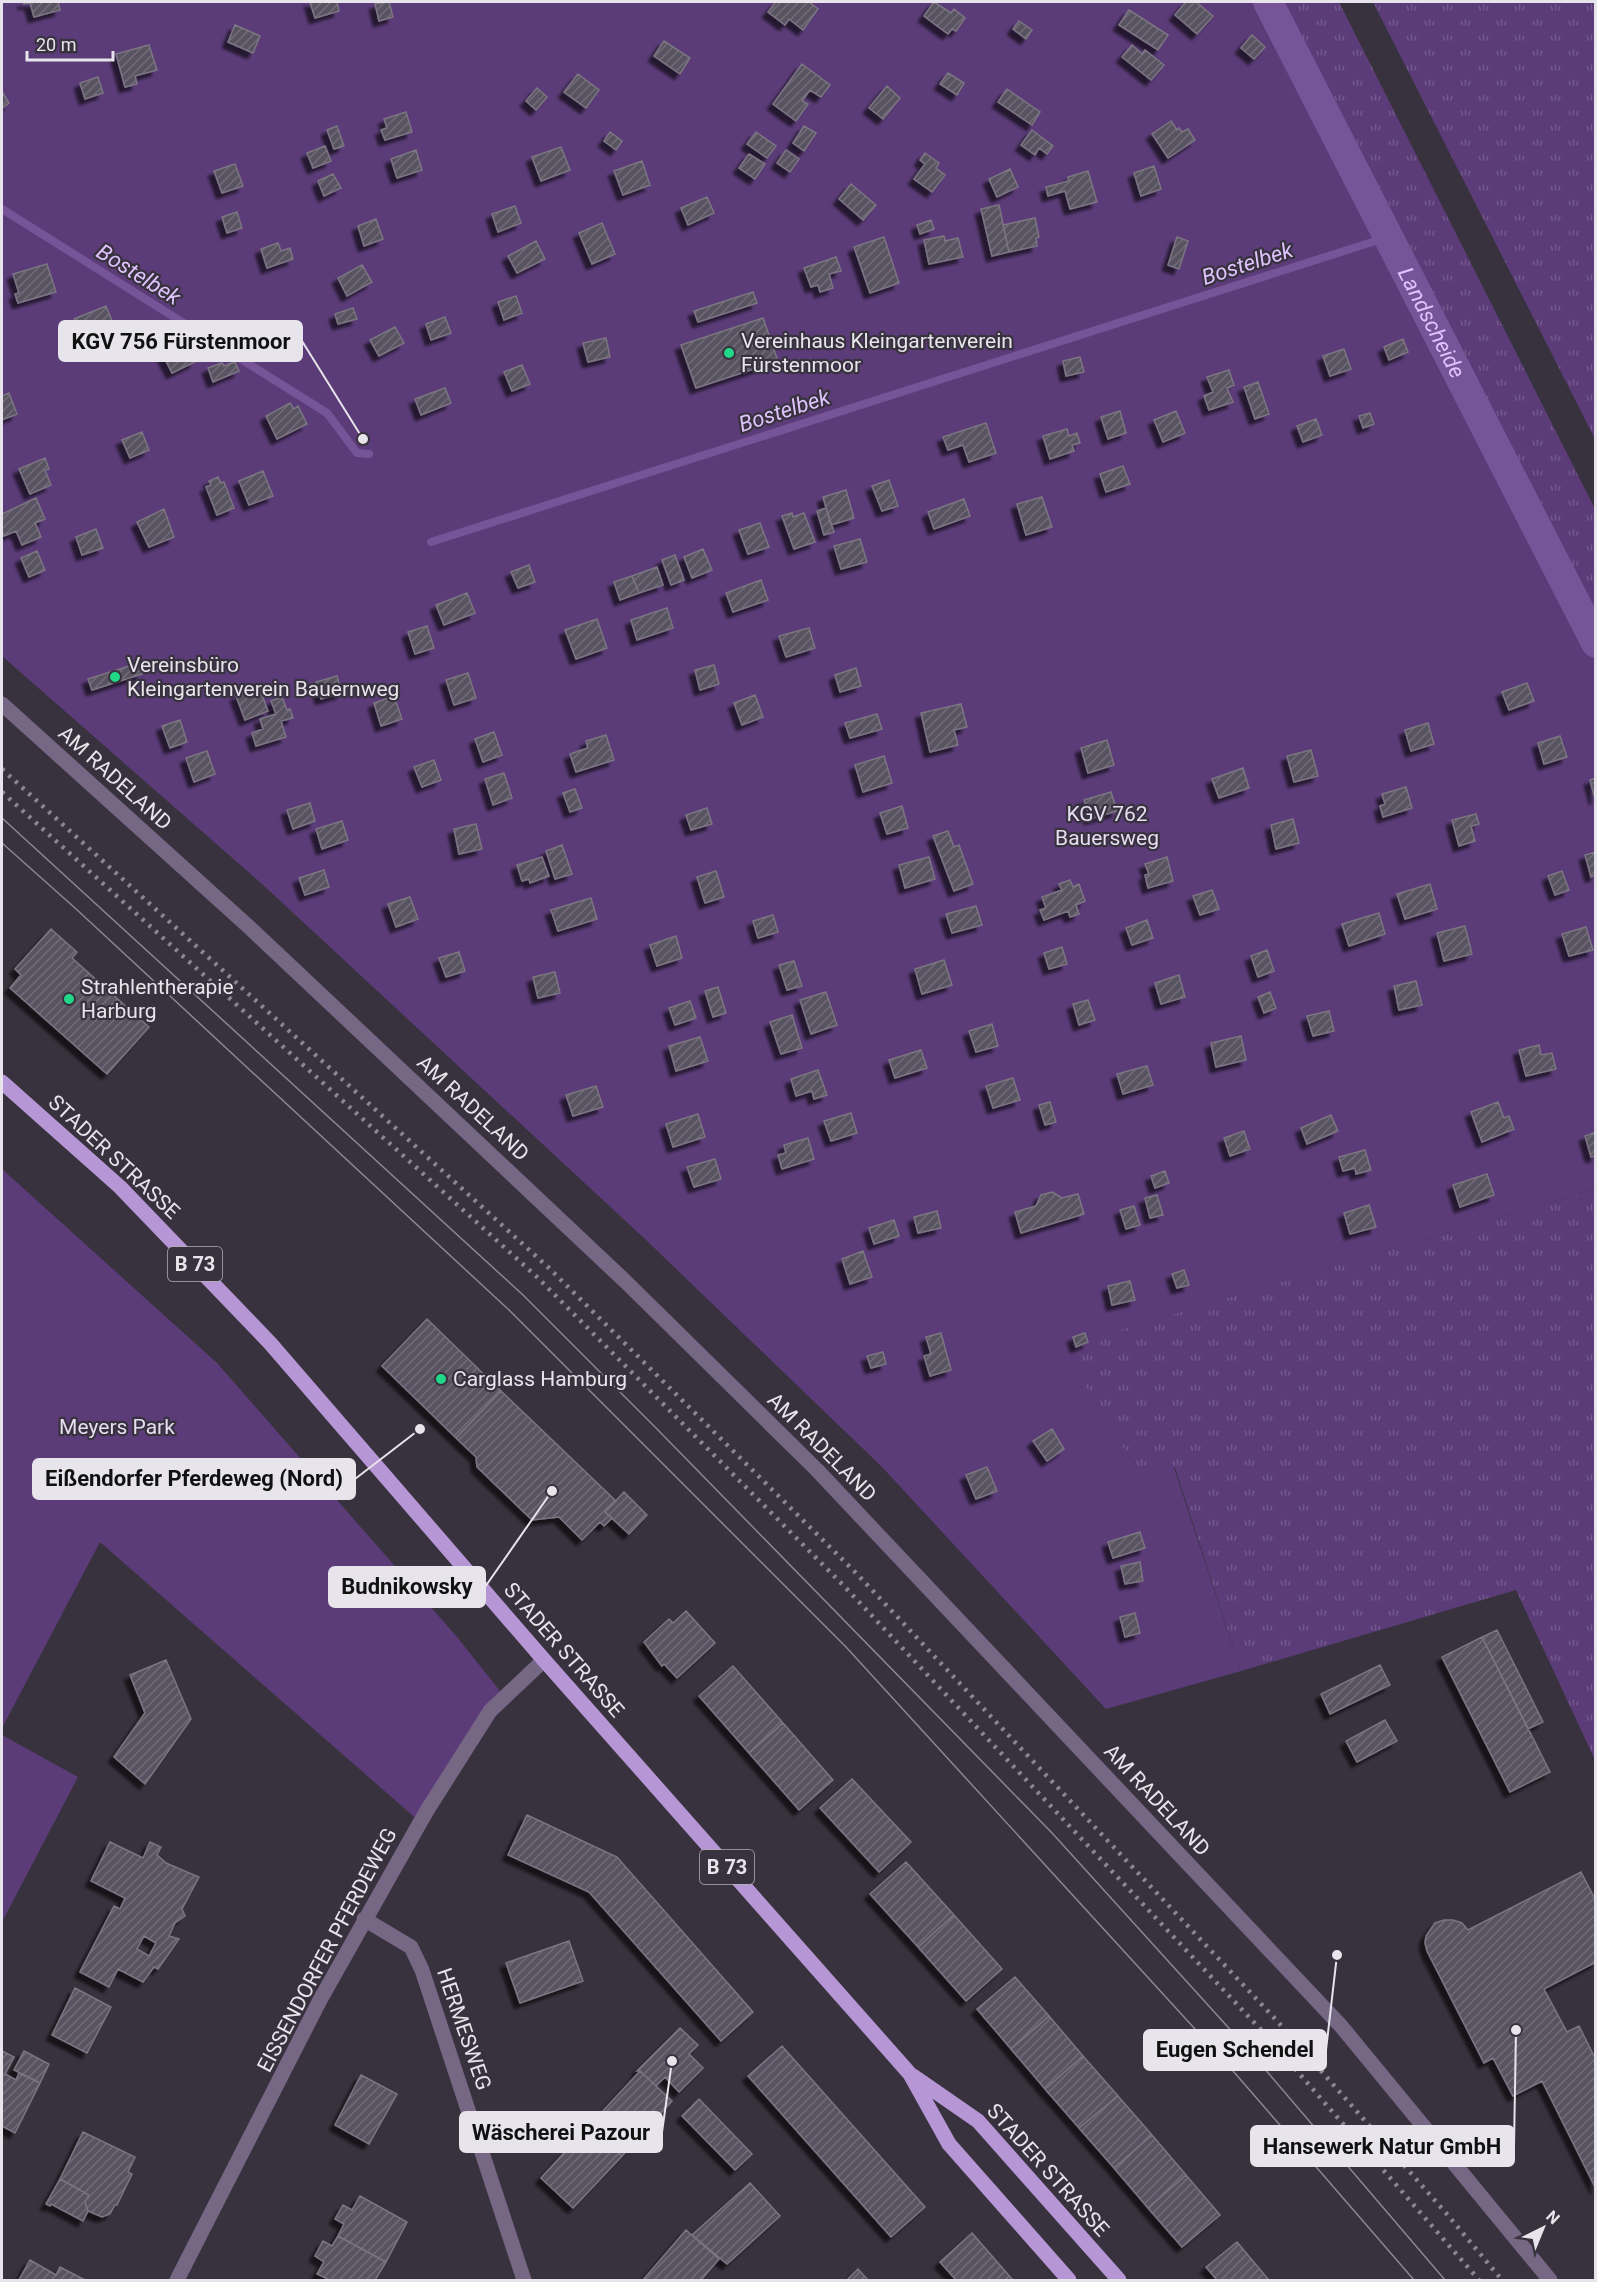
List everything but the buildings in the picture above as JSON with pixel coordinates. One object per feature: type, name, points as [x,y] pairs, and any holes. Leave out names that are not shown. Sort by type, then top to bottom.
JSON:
[{"type":"main road","name":"STADER STRASSE","points":[[2,1082],[120,1187],[270,1343],[544,1660],[910,2074],[949,2144],[1069,2280]]},
{"type":"main road","name":"STADER STRASSE","points":[[910,2074],[978,2121],[1119,2280]]},
{"type":"street","name":"AM RADELAND","points":[[2,704],[266,943],[625,1281],[817,1470],[1341,2026],[1550,2280]]},
{"type":"street","name":"EISSENDORFER PFERDEWEG","points":[[177,2280],[320,2000],[426,1812],[484,1719],[504,1696],[544,1660]]},
{"type":"street","name":"HERMESWEG","points":[[364,1919],[411,1947],[422,1970],[524,2280]]},
{"type":"green space","name":"KGV 762 Bauersweg","points":[[2,2],[1272,2],[1595,622],[1595,1189],[1065,1346],[1107,1426],[1138,1468],[1174,1468],[1241,1671],[1106,1709],[882,1467],[646,1240],[262,884],[2,656]]},
{"type":"green space","points":[[1279,2],[1339,2],[1595,509],[1595,612]]},
{"type":"green space","points":[[1373,2],[1595,2],[1595,439]]},
{"type":"green space","name":"Meyers Park","points":[[2,1169],[217,1363],[457,1637],[504,1696],[420,1822],[100,1542],[2,1728]]},
{"type":"green space","points":[[1595,1189],[1595,1760],[1516,1590],[1241,1671],[1175,1468],[1138,1468],[1107,1426],[1064,1346]]},
{"type":"green space","points":[[2,1735],[78,1777],[2,1922]]},
{"type":"waterway","name":"Landscheide","points":[[1268,2],[1596,643]]},
{"type":"waterway","name":"Bostelbek","points":[[2,209],[327,413],[357,453],[369,454]]},
{"type":"waterway","name":"Bostelbek","points":[[431,542],[1388,237]]},
{"type":"tram line","points":[[2,818],[523,1295],[656,1428],[1053,1834],[1246,2047],[1445,2280]]},
{"type":"tram line","points":[[2,843],[509,1310],[846,1647],[1227,2064],[1414,2280]]},
{"type":"railway","points":[[2,769],[549,1268],[857,1574],[1279,2023],[1502,2280]]},
{"type":"railway","points":[[2,792],[537,1277],[844,1586],[1263,2032],[1479,2280]]},
{"type":"place","name":"Vereinhaus Kleingartenverein Fürstenmoor","points":[[729,353]]},
{"type":"place","name":"KGV 756 Fürstenmoor","points":[[363,439]]},
{"type":"place","name":"Vereinsbüro Kleingartenverein Bauernweg","points":[[115,677]]},
{"type":"place","name":"Strahlentherapie Harburg","points":[[69,999]]},
{"type":"place","name":"Carglass Hamburg","points":[[441,1379]]},
{"type":"place","name":"Eißendorfer Pferdeweg (Nord)","points":[[420,1429]]},
{"type":"place","name":"Budnikowsky","points":[[552,1491]]},
{"type":"place","name":"Eugen Schendel","points":[[1337,1955]]},
{"type":"place","name":"Hansewerk Natur GmbH","points":[[1516,2030]]},
{"type":"place","name":"Wäscherei Pazour","points":[[672,2061]]}]
